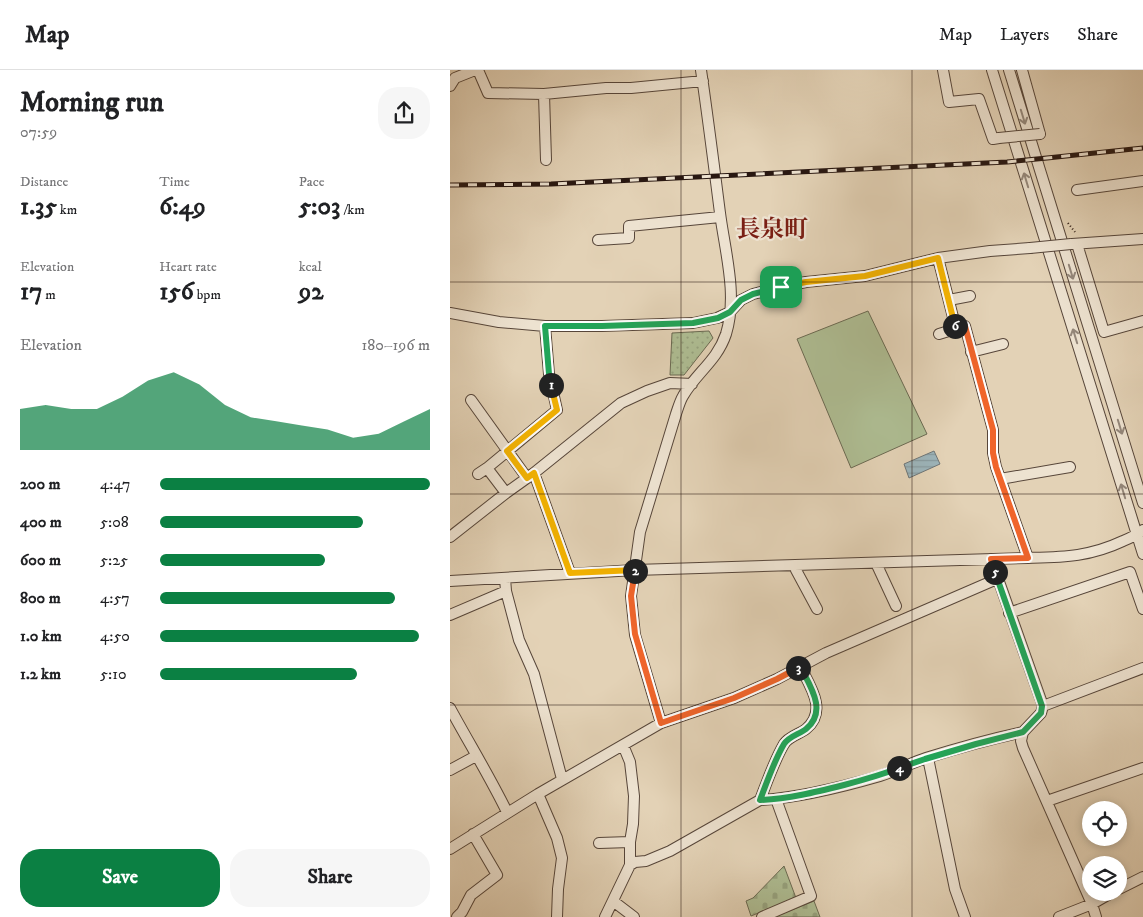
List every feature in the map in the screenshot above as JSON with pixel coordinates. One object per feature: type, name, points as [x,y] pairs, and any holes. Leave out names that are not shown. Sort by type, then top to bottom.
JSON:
[{"type":"street","points":[[450,86],[455,78],[476,70],[488,93],[544,94],[606,88],[631,88],[702,75],[730,284],[730,312],[720,348],[683,396],[640,532],[631,596],[635,634],[661,723]]},
{"type":"street","points":[[943,70],[949,102],[979,99],[993,139],[1040,134],[1022,70]]},
{"type":"street","points":[[992,70],[1140,533],[1143,554]]},
{"type":"street","points":[[1009,70],[1143,503]]},
{"type":"street","points":[[544,94],[546,160]]},
{"type":"street","points":[[1077,190],[1143,181]]},
{"type":"street","points":[[598,240],[630,238],[629,226],[720,217]]},
{"type":"street","points":[[450,313],[500,322],[545,326],[693,323],[718,318],[730,312],[741,300],[753,294],[806,282],[865,276],[938,258],[990,251],[1143,239]]},
{"type":"street","points":[[1074,244],[1104,332],[1143,320]]},
{"type":"street","points":[[938,258],[956,329]]},
{"type":"street","points":[[949,300],[970,296]]},
{"type":"street","points":[[478,474],[557,410],[549,374],[545,326]]},
{"type":"street","points":[[938,334],[965,326],[993,430],[993,453],[996,467],[1028,558]]},
{"type":"street","points":[[971,352],[1003,344]]},
{"type":"street","points":[[450,537],[531,475],[621,402],[670,383],[692,384]]},
{"type":"street","points":[[471,400],[507,451],[531,475],[570,573]]},
{"type":"street","points":[[1000,479],[1070,467]]},
{"type":"street","points":[[487,468],[506,493]]},
{"type":"street","points":[[450,581],[635,570],[1078,555],[1100,551],[1140,533]]},
{"type":"street","points":[[991,559],[1042,706],[1041,713],[1023,732],[1021,741],[1023,748],[1096,917]]},
{"type":"street","points":[[876,563],[896,606]]},
{"type":"street","points":[[796,570],[817,609]]},
{"type":"street","points":[[1010,613],[1130,572],[1143,609]]},
{"type":"street","points":[[505,578],[506,591],[519,640],[534,674],[562,780]]},
{"type":"street","points":[[450,849],[507,812],[661,723],[734,698],[777,679],[826,653],[997,579]]},
{"type":"street","points":[[450,615],[506,591]]},
{"type":"street","points":[[760,800],[786,741],[807,728],[816,716],[816,699],[800,666]]},
{"type":"street","points":[[1042,706],[1143,668]]},
{"type":"street","points":[[450,708],[507,812]]},
{"type":"street","points":[[630,864],[646,861],[670,850],[760,800],[776,800],[824,790],[881,775],[928,758],[976,744],[1023,732]]},
{"type":"street","points":[[605,917],[630,864],[634,796],[630,762],[623,745]]},
{"type":"street","points":[[450,770],[476,756]]},
{"type":"street","points":[[928,758],[955,889],[964,917]]},
{"type":"street","points":[[1047,801],[1143,768]]},
{"type":"street","points":[[538,794],[557,838],[562,858],[557,917]]},
{"type":"street","points":[[762,917],[811,896],[776,800]]},
{"type":"street","points":[[462,915],[471,895],[497,875],[474,834]]},
{"type":"street","points":[[599,843],[630,842]]},
{"type":"street","points":[[1127,885],[1143,877]]},
{"type":"street","points":[[613,901],[634,917]]},
{"type":"street","points":[[1059,917],[1097,901]]},
{"type":"green space","points":[[868,311],[927,434],[851,468],[797,339]]},
{"type":"green space","points":[[709,331],[713,338],[684,375],[670,375],[672,333]]},
{"type":"green space","points":[[784,866],[796,898],[751,916],[746,901],[753,898]]},
{"type":"green space","points":[[814,901],[820,917],[774,917]]},
{"type":"water","points":[[934,451],[940,464],[909,478],[904,464]]},
{"type":"railway","points":[[450,185],[551,184],[1007,162],[1143,148]]},
{"type":"district","name":"長泉町","points":[[772,229]]},
{"type":"route","points":[[938,258],[956,329],[965,326],[993,430],[993,453],[996,467],[1028,558],[991,559],[1042,706],[1041,713],[1023,732],[976,744],[925,759],[881,775],[824,790],[776,800],[760,800],[786,741],[807,728],[816,716],[816,699],[800,666],[777,679],[734,698],[661,723],[635,634],[631,596],[635,570],[570,573],[534,473],[527,478],[507,451],[557,410],[549,374],[545,326],[693,323],[718,318],[730,312],[741,300],[753,294],[781,287],[806,282],[865,276],[938,258]]}]
